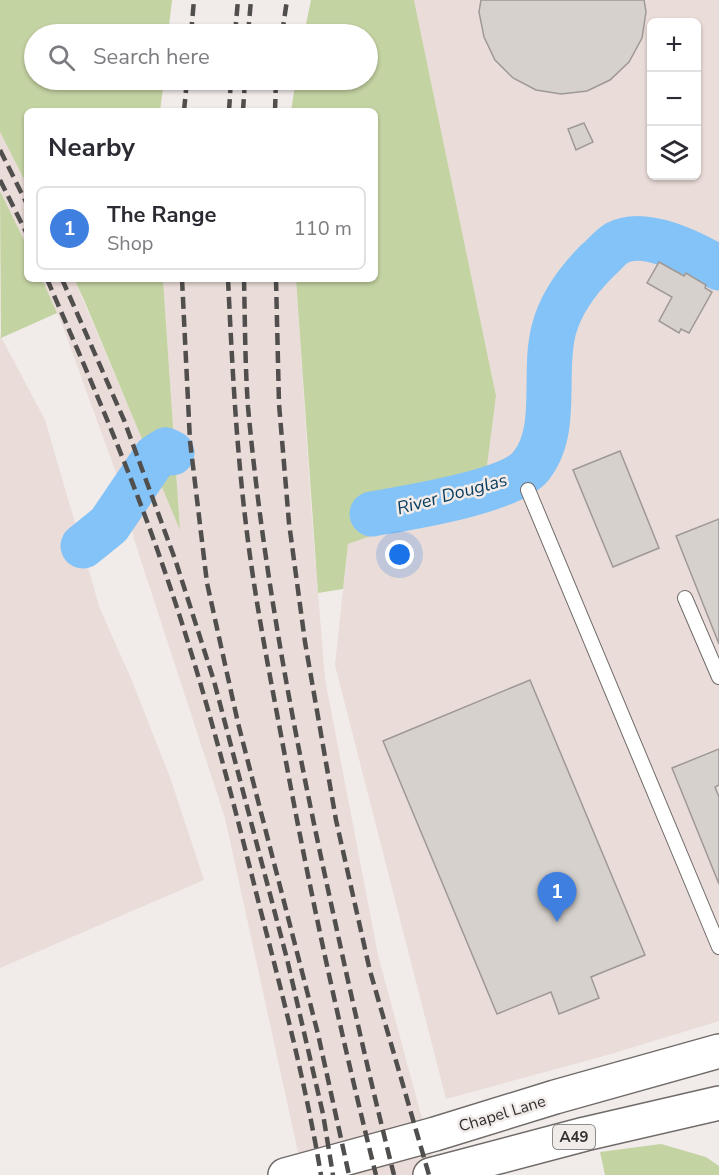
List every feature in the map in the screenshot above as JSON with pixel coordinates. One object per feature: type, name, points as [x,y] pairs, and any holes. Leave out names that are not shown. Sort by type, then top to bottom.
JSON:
[{"type":"highway","name":"Chapel Lane","points":[[285,1175],[719,1051]]},
{"type":"highway","name":"A49","points":[[430,1175],[585,1134],[719,1103]]},
{"type":"highway","points":[[679,1113],[703,1118],[719,1125]]},
{"type":"lane","points":[[528,490],[719,947]]},
{"type":"lane","points":[[685,598],[719,677]]},
{"type":"shaded area","points":[[414,0],[719,0],[719,1021],[611,1054],[446,1099],[335,665],[348,544],[483,497],[496,396]]},
{"type":"shaded area","points":[[0,132],[24,179],[24,240],[0,191]]},
{"type":"shaded area","points":[[43,282],[75,282],[180,528],[163,282],[296,282],[325,679],[378,955],[437,1175],[303,1175],[225,818],[134,539],[127,503],[62,324]]},
{"type":"shaded area","points":[[0,335],[45,420],[100,609],[132,681],[171,780],[204,880],[0,968]]},
{"type":"green space","points":[[0,0],[172,0],[169,24],[24,24],[24,90],[163,90],[160,108],[24,108],[24,179],[0,132]]},
{"type":"green space","points":[[311,0],[414,0],[496,396],[483,497],[348,544],[343,589],[318,593],[296,282],[378,282],[378,108],[291,108],[294,90],[378,90],[378,24],[306,24]]},
{"type":"green space","points":[[0,191],[24,240],[24,282],[43,282],[57,313],[1,338]]},
{"type":"green space","points":[[75,282],[163,282],[180,530]]},
{"type":"green space","points":[[661,1144],[706,1157],[719,1166],[719,1175],[605,1175],[600,1152]]},
{"type":"building","points":[[481,0],[644,0],[646,12],[642,38],[629,62],[610,80],[587,91],[561,94],[536,90],[513,78],[495,60],[484,37],[479,12]]},
{"type":"building","points":[[584,123],[593,142],[576,150],[568,129]]},
{"type":"building","points":[[659,262],[684,276],[686,273],[706,285],[705,288],[712,292],[689,333],[681,329],[679,333],[659,321],[672,297],[647,283]]},
{"type":"building","points":[[620,451],[659,548],[613,567],[573,470]]},
{"type":"building","points":[[719,519],[719,644],[676,536]]},
{"type":"building","points":[[530,680],[645,955],[591,977],[599,998],[559,1014],[551,992],[497,1014],[383,741]]},
{"type":"building","points":[[719,749],[719,785],[715,787],[719,797],[719,884],[672,768]]},
{"type":"waterway","name":"River Douglas","points":[[372,514],[456,498],[480,491],[502,484],[520,475],[531,466],[540,452],[545,435],[548,418],[549,363],[557,319],[577,284],[614,245],[628,239],[655,241],[683,250],[719,268]]},
{"type":"waterway","name":"River Douglas","points":[[83,546],[109,525],[155,457],[166,450],[172,453]]},
{"type":"railway","points":[[192,24],[194,0]]},
{"type":"railway","points":[[236,24],[238,0]]},
{"type":"railway","points":[[249,24],[251,0]]},
{"type":"railway","points":[[283,24],[287,0]]},
{"type":"railway","points":[[184,108],[186,90]]},
{"type":"railway","points":[[229,108],[230,90]]},
{"type":"railway","points":[[243,108],[244,90]]},
{"type":"railway","points":[[275,108],[276,90]]},
{"type":"railway","points":[[0,150],[24,198]]},
{"type":"railway","points":[[0,180],[24,228]]},
{"type":"railway","points":[[48,282],[124,461],[165,572],[192,655],[228,781],[285,1008],[321,1175]]},
{"type":"railway","points":[[63,282],[124,420],[176,562],[214,681],[287,959],[323,1114],[333,1175]]},
{"type":"railway","points":[[182,282],[190,441],[207,583],[238,723],[318,1034],[349,1175]]},
{"type":"railway","points":[[228,282],[240,464],[258,610],[315,911],[376,1175]]},
{"type":"railway","points":[[244,282],[248,407],[273,603],[322,861],[394,1175]]},
{"type":"railway","points":[[276,282],[279,404],[289,523],[305,642],[336,820],[370,971],[429,1175]]},
{"type":"place","name":"The Range","points":[[557,922]]}]
